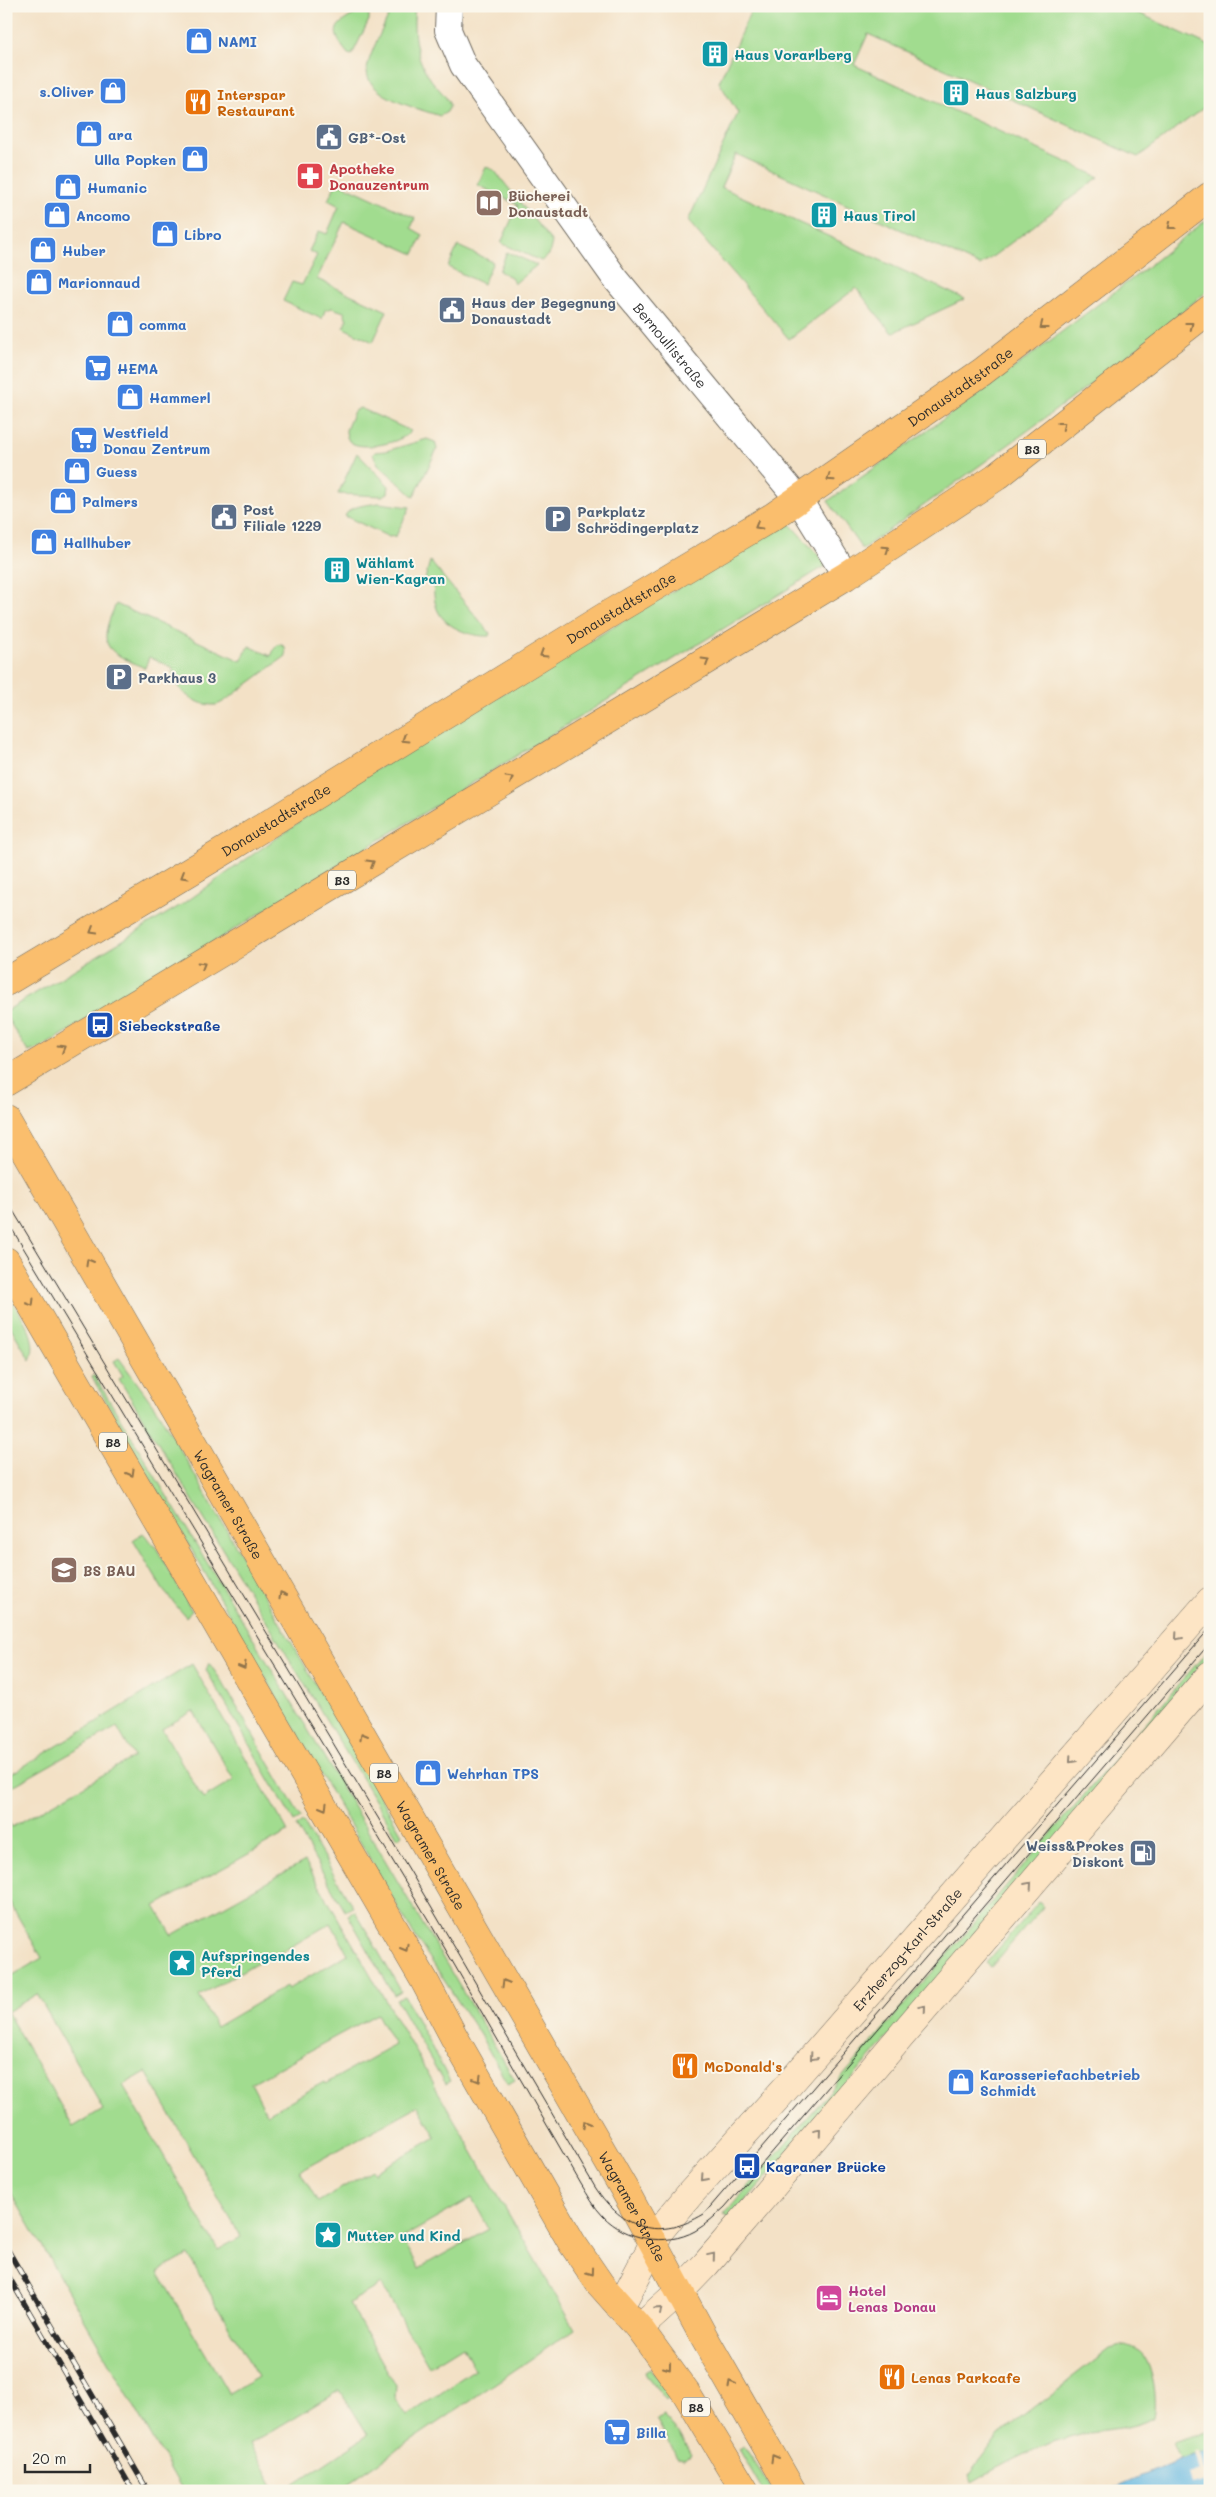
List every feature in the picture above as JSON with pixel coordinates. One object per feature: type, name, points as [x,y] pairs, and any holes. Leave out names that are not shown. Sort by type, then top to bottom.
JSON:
[{"type":"main road","name":"Donaustadtstraße","points":[[6,982],[226,850],[608,614],[799,500],[982,372],[1210,196]]},
{"type":"main road","name":"B3","points":[[6,1082],[846,576],[996,477],[1210,310]]},
{"type":"main road","name":"Wagramer Straße","points":[[6,1118],[653,2243],[792,2491]]},
{"type":"main road","name":"B8","points":[[6,1261],[419,1972],[567,2234],[596,2278],[639,2328],[686,2393],[745,2491]]},
{"type":"main road","name":"Erzherzog-Karl-Straße","points":[[620,2307],[653,2243],[690,2194],[784,2090],[1210,1600]]},
{"type":"main road","points":[[639,2328],[679,2292],[718,2250],[1210,1675]]},
{"type":"street","name":"Bernoullistraße","points":[[449,6],[448,30],[464,65],[594,250],[739,430],[799,500],[846,576]]},
{"type":"green space","points":[[393,6],[415,6],[414,26],[418,54],[426,73],[445,96],[450,106],[447,112],[440,116],[396,101],[376,88],[369,80],[367,71],[370,57]]},
{"type":"green space","points":[[753,6],[1123,6],[1210,46],[1210,103],[1138,157],[868,34],[854,65],[1099,177],[980,266],[736,154],[721,187],[965,299],[892,333],[856,288],[789,339],[688,221],[738,113],[719,82]]},
{"type":"green space","points":[[360,11],[369,14],[369,20],[352,55],[348,54],[336,33],[340,24]]},
{"type":"green space","points":[[486,167],[494,170],[552,242],[549,255],[541,261],[501,243],[518,205],[478,185]]},
{"type":"green space","points":[[337,182],[415,218],[411,228],[423,235],[414,254],[344,222],[317,279],[387,311],[373,342],[344,328],[347,320],[344,312],[332,308],[325,310],[322,319],[283,301],[292,282],[302,285],[317,255],[309,251],[319,231],[327,234],[339,206],[328,200]]},
{"type":"green space","points":[[1210,217],[1210,289],[1125,357],[995,455],[862,549],[828,501],[990,386],[1137,275]]},
{"type":"green space","points":[[458,246],[493,262],[483,284],[448,267]]},
{"type":"green space","points":[[507,252],[537,265],[514,284],[511,277],[499,271]]},
{"type":"green space","points":[[360,408],[411,431],[399,439],[381,445],[362,446],[354,444],[348,440],[346,430],[354,411]]},
{"type":"green space","points":[[427,439],[435,442],[437,449],[414,497],[378,464],[373,454]]},
{"type":"green space","points":[[357,453],[389,486],[388,493],[382,496],[338,494]]},
{"type":"green space","points":[[379,503],[410,507],[396,536],[389,537],[345,516],[347,512],[355,508]]},
{"type":"green space","points":[[788,522],[827,565],[41,1048],[28,1052],[6,1016],[6,1011],[186,902],[355,782]]},
{"type":"green space","points":[[430,561],[490,633],[489,636],[475,635],[460,630],[453,627],[442,617],[434,598],[433,584],[424,583]]},
{"type":"green space","points":[[116,604],[241,661],[249,646],[271,656],[276,646],[280,644],[285,647],[286,656],[222,702],[215,705],[207,705],[192,699],[180,689],[176,682],[173,668],[149,657],[145,668],[113,652],[108,646],[106,639],[110,618]]},
{"type":"green space","points":[[6,1292],[30,1333],[33,1351],[30,1360],[6,1319]]},
{"type":"green space","points":[[119,1358],[159,1413],[402,1834],[398,1838],[119,1379],[123,1376],[114,1361]]},
{"type":"green space","points":[[94,1375],[304,1723],[515,2080],[508,2084],[480,2035],[408,1925],[92,1377]]},
{"type":"green space","points":[[143,1533],[157,1549],[192,1611],[186,1617],[163,1590],[133,1540]]},
{"type":"green space","points":[[1210,1648],[1210,1667],[730,2219],[724,2215]]},
{"type":"green space","points":[[209,1663],[223,1683],[301,1818],[294,1822],[206,1670]]},
{"type":"green space","points":[[192,1664],[288,1832],[155,1906],[172,1935],[305,1861],[575,2329],[337,2491],[284,2491],[368,2435],[340,2390],[250,2444],[276,2491],[183,2491],[6,2184],[6,1965],[13,1975],[42,1958],[6,1896],[6,1818],[12,1827],[134,1757],[117,1727],[6,1790],[6,1777]],"holes":[[[193,1711],[234,1780],[203,1799],[162,1729]],[[331,1923],[348,1954],[288,1989],[286,1986],[216,2027],[199,1996],[268,1956],[270,1959]],[[37,1994],[103,2109],[73,2127],[7,2012]],[[377,2014],[394,2045],[267,2114],[251,2083]],[[146,2072],[241,2237],[218,2250],[123,2085]],[[418,2106],[436,2137],[374,2173],[372,2170],[318,2202],[300,2171]],[[472,2198],[489,2229],[419,2268],[402,2238]],[[188,2255],[258,2377],[229,2394],[158,2272]],[[381,2284],[429,2367],[463,2346],[475,2370],[407,2416],[395,2397],[396,2386],[349,2303]]]},
{"type":"green space","points":[[303,1822],[353,1907],[345,1911],[296,1826]]},
{"type":"green space","points":[[1039,1902],[1043,1907],[991,1967],[986,1963]]},
{"type":"green space","points":[[355,1911],[401,1991],[394,1995],[348,1915]]},
{"type":"green space","points":[[404,1996],[450,2081],[445,2084],[396,1999]]},
{"type":"green space","points":[[1125,2345],[1141,2353],[1150,2368],[1155,2394],[1154,2417],[1138,2424],[1084,2433],[1040,2447],[972,2482],[969,2475],[1000,2434],[1110,2349]]},
{"type":"green space","points":[[650,2368],[671,2396],[666,2400],[646,2375],[645,2371]]},
{"type":"green space","points":[[663,2415],[679,2433],[691,2454],[684,2458],[677,2457],[656,2419]]},
{"type":"green space","points":[[1210,2431],[1210,2451],[1180,2459],[1173,2443]]},
{"type":"green space","points":[[744,2446],[773,2491],[763,2491],[739,2449]]},
{"type":"water","points":[[1210,2451],[1210,2491],[1107,2491],[1180,2459]]},
{"type":"pier","points":[[1200,2451],[1205,2469],[1210,2468],[1210,2480],[1191,2485],[1188,2474],[1200,2470],[1195,2452]]},
{"type":"tram line","points":[[6,1199],[410,1871],[595,2187],[606,2202],[618,2213],[630,2222],[643,2227],[657,2229],[672,2227],[704,2214],[1210,1628]]},
{"type":"tram line","points":[[6,1219],[429,1921],[589,2197],[612,2224],[635,2236],[659,2240],[684,2236],[695,2231],[725,2207],[1210,1643]]},
{"type":"railway","points":[[6,2247],[148,2491]]},
{"type":"railway","points":[[6,2272],[133,2491]]},
{"type":"place","name":"NAMI","points":[[199,41]]},
{"type":"place","name":"Haus Vorarlberg","points":[[715,54]]},
{"type":"place","name":"s.Oliver","points":[[113,91]]},
{"type":"place","name":"Haus Salzburg","points":[[956,93]]},
{"type":"place","name":"Interspar Restaurant","points":[[198,102]]},
{"type":"place","name":"ara","points":[[89,134]]},
{"type":"place","name":"GB*-Ost","points":[[329,137]]},
{"type":"place","name":"Ulla Popken","points":[[195,159]]},
{"type":"place","name":"Apotheke Donauzentrum","points":[[310,176]]},
{"type":"place","name":"Humanic","points":[[68,187]]},
{"type":"place","name":"Bücherei Donaustadt","points":[[489,203]]},
{"type":"place","name":"Ancomo","points":[[57,215]]},
{"type":"place","name":"Haus Tirol","points":[[824,215]]},
{"type":"place","name":"Libro","points":[[165,234]]},
{"type":"place","name":"Huber","points":[[43,250]]},
{"type":"place","name":"Marionnaud","points":[[39,282]]},
{"type":"place","name":"Haus der Begegnung Donaustadt","points":[[452,310]]},
{"type":"place","name":"comma","points":[[120,324]]},
{"type":"place","name":"HEMA","points":[[98,368]]},
{"type":"place","name":"Hammerl","points":[[130,397]]},
{"type":"place","name":"Westfield Donau Zentrum","points":[[84,440]]},
{"type":"place","name":"Guess","points":[[77,471]]},
{"type":"place","name":"Palmers","points":[[63,501]]},
{"type":"place","name":"Post Filiale 1229","points":[[224,517]]},
{"type":"place","name":"Parkplatz Schrödingerplatz","points":[[558,519]]},
{"type":"place","name":"Hallhuber","points":[[44,542]]},
{"type":"place","name":"Wählamt Wien-Kagran","points":[[337,570]]},
{"type":"place","name":"Parkhaus 3","points":[[119,677]]},
{"type":"place","name":"Siebeckstraße","points":[[100,1025]]},
{"type":"place","name":"BS BAU","points":[[64,1570]]},
{"type":"place","name":"Wehrhan TPS","points":[[428,1773]]},
{"type":"place","name":"Weiss&Prokes Diskont","points":[[1143,1853]]},
{"type":"place","name":"Aufspringendes Pferd","points":[[182,1963]]},
{"type":"place","name":"McDonald's","points":[[685,2066]]},
{"type":"place","name":"Karosseriefachbetrieb Schmidt","points":[[961,2082]]},
{"type":"place","name":"Kagraner Brücke","points":[[747,2166]]},
{"type":"place","name":"Mutter und Kind","points":[[328,2235]]},
{"type":"place","name":"Hotel Lenas Donau","points":[[829,2298]]},
{"type":"place","name":"Lenas Parkcafe","points":[[892,2377]]},
{"type":"place","name":"Billa","points":[[617,2432]]}]
